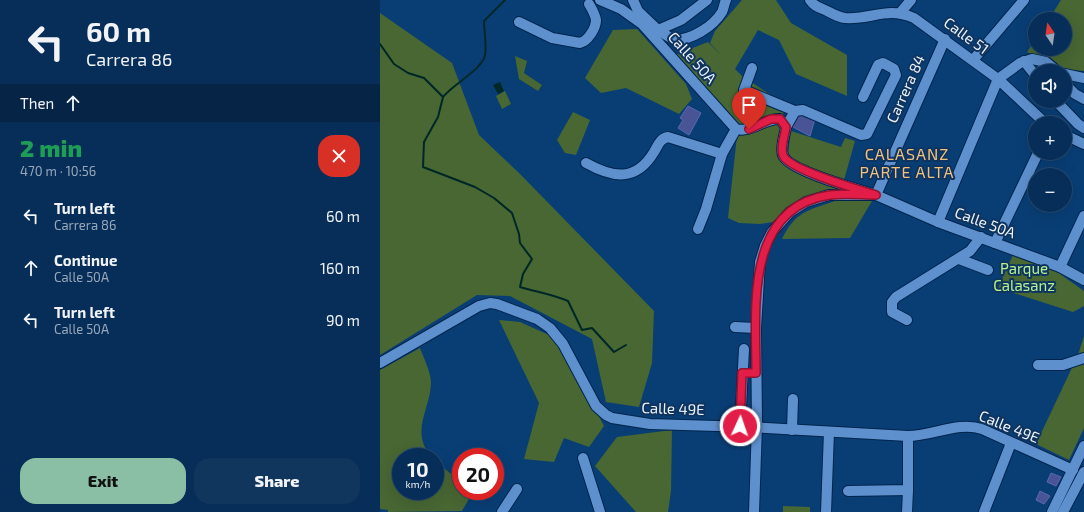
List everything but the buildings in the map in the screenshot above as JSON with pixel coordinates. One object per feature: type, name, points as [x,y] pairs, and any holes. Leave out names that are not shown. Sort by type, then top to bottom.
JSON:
[{"type":"street","name":"Calle 50A","points":[[580,0],[590,4],[602,2],[621,9],[642,24],[736,129]]},
{"type":"street","points":[[633,0],[638,11],[658,30],[674,40],[693,36],[718,17],[726,0]]},
{"type":"street","points":[[658,30],[681,20],[707,0]]},
{"type":"street","name":"Calle 51","points":[[810,0],[820,8],[844,18],[855,18],[888,12],[900,13],[914,18],[945,39],[998,79],[1038,116]]},
{"type":"street","points":[[900,13],[911,0]]},
{"type":"street","points":[[973,60],[1024,0]]},
{"type":"street","points":[[519,22],[552,38],[580,43],[585,42],[595,26],[595,16],[590,4]]},
{"type":"street","name":"Carrera 84","points":[[876,195],[945,39]]},
{"type":"street","points":[[938,222],[998,79],[1024,62],[1040,60],[1046,64]]},
{"type":"street","points":[[1024,62],[1028,67]]},
{"type":"street","points":[[752,68],[744,90],[795,111],[803,110],[864,135],[869,132],[896,75],[894,68],[883,63],[878,65],[863,97]]},
{"type":"street","points":[[1072,76],[1084,78]]},
{"type":"street","points":[[1072,79],[1084,85]]},
{"type":"street","points":[[1072,89],[1075,94],[1084,99]]},
{"type":"street","points":[[1063,108],[1084,128]]},
{"type":"street","points":[[698,230],[706,209],[722,154],[736,129],[747,130],[775,119],[783,122],[786,127],[795,111]]},
{"type":"street","name":"Calle 50A","points":[[786,127],[782,153],[787,162],[815,175],[876,195],[938,222],[1060,267],[1084,280]]},
{"type":"street","points":[[586,163],[607,173],[620,174],[637,171],[647,163],[660,140],[668,137],[722,154]]},
{"type":"street","points":[[1072,138],[1084,144]]},
{"type":"street","points":[[995,243],[1035,160]]},
{"type":"street","name":"Calle 50A","points":[[754,512],[756,328],[758,282],[763,251],[772,232],[790,212],[806,202],[829,195],[876,195]]},
{"type":"street","points":[[1060,267],[1084,216]]},
{"type":"street","points":[[907,320],[892,312],[892,302],[896,297],[959,259],[970,251],[980,237]]},
{"type":"street","points":[[959,259],[988,270]]},
{"type":"street","name":"Calle 49E","points":[[380,363],[479,306],[490,303],[537,319],[550,328],[563,344],[596,406],[606,415],[627,422],[740,426],[908,436],[971,426],[982,429],[1073,470]]},
{"type":"street","points":[[735,327],[756,328]]},
{"type":"street","points":[[740,426],[744,349]]},
{"type":"street","points":[[1038,365],[1063,365],[1084,358]]},
{"type":"street","points":[[742,373],[756,373]]},
{"type":"street","points":[[792,430],[793,399]]},
{"type":"street","points":[[741,400],[756,401]]},
{"type":"street","points":[[826,512],[829,432]]},
{"type":"street","points":[[907,512],[908,436]]},
{"type":"street","points":[[984,512],[1011,443]]},
{"type":"street","points":[[1052,512],[1084,446]]},
{"type":"street","points":[[583,458],[600,512]]},
{"type":"street","points":[[1063,512],[1083,477]]},
{"type":"street","points":[[502,512],[517,489]]},
{"type":"street","points":[[848,491],[908,490]]},
{"type":"green space","points":[[742,0],[776,0],[791,23],[847,55],[847,96],[796,74],[779,40],[758,30],[735,69],[742,76],[789,107],[782,115],[737,125],[675,55],[708,42],[721,55],[710,43],[715,31]]},
{"type":"green space","points":[[1061,0],[1084,0],[1084,71],[1072,70],[1072,64],[1050,64],[1035,56],[1072,56],[1072,12],[1053,12]]},
{"type":"green space","points":[[380,13],[452,63],[479,135],[520,174],[654,311],[652,363],[639,407],[606,402],[592,339],[510,296],[477,295],[380,355]]},
{"type":"green space","points":[[637,29],[686,84],[692,99],[679,114],[626,88],[601,93],[585,78],[613,30]]},
{"type":"green space","points":[[515,56],[527,61],[524,73],[542,85],[538,91],[519,79]]},
{"type":"green space","points":[[505,91],[511,104],[502,109],[496,96]]},
{"type":"green space","points":[[573,112],[590,120],[576,155],[565,153],[557,140]]},
{"type":"green space","points":[[774,125],[780,125],[782,133],[781,160],[845,189],[801,200],[773,222],[760,224],[739,223],[728,218],[737,136]]},
{"type":"green space","points":[[791,131],[841,147],[845,138],[855,141],[844,180],[798,165],[788,153]]},
{"type":"green space","points":[[835,201],[872,201],[850,238],[782,239],[792,223],[803,213]]},
{"type":"green space","name":"Parque Calasanz","points":[[1013,255],[1053,269],[1084,291],[1084,306],[1073,312],[998,288]]},
{"type":"green space","points":[[499,320],[520,322],[560,340],[604,426],[589,447],[564,438],[554,462],[524,459],[539,403]]},
{"type":"green space","points":[[1084,336],[1084,428],[1069,460],[1036,444],[1078,355]]},
{"type":"green space","points":[[420,348],[431,379],[430,393],[422,429],[422,438],[426,448],[392,448],[392,500],[444,500],[444,468],[452,475],[452,500],[468,500],[462,511],[388,512],[388,510],[380,509],[380,370]]},
{"type":"green space","points":[[672,430],[671,491],[668,512],[636,512],[595,466],[617,437]]},
{"type":"green space","points":[[783,506],[810,507],[810,512],[783,512]]},
{"type":"shaded area","points":[[500,82],[504,91],[498,94],[493,85]]},
{"type":"waterway","points":[[443,97],[483,61],[486,47],[484,21],[505,0]]},
{"type":"waterway","points":[[380,44],[394,64],[408,73],[424,78],[443,97],[438,117],[424,142],[423,167],[475,187],[494,198],[512,213],[519,234],[520,243],[532,259],[523,274],[520,287],[568,301],[582,330],[592,328],[614,352],[626,345]]},
{"type":"district","name":"CALASANZ PARTE ALTA","points":[[907,163]]},
{"type":"route","points":[[740,426],[742,373],[756,373],[756,328],[760,262],[765,246],[772,232],[781,220],[790,212],[806,202],[829,195],[876,195],[815,175],[787,162],[782,153],[786,127],[780,119],[771,119],[749,129]]}]
